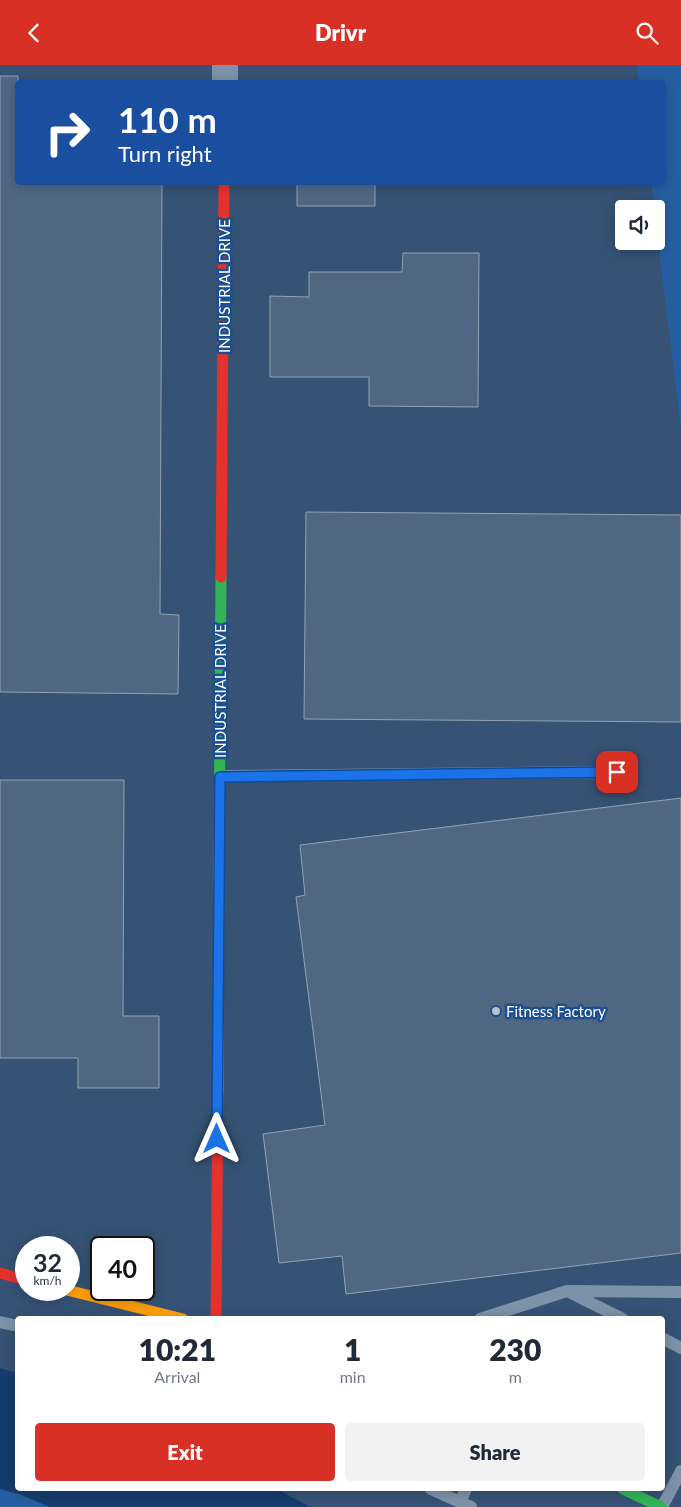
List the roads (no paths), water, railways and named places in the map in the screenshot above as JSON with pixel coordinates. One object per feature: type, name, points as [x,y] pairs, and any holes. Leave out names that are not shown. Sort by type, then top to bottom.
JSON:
[{"type":"street","points":[[225,65],[225,80]]},
{"type":"street","name":"INDUSTRIAL DRIVE","points":[[216,1316],[224,185]]},
{"type":"street","points":[[0,1273],[15,1277]]},
{"type":"street","points":[[80,1293],[171,1316]]},
{"type":"street","points":[[627,1491],[662,1507]]},
{"type":"lane","points":[[220,777],[617,772]]},
{"type":"lane","points":[[567,1291],[617,1316]]},
{"type":"lane","points":[[489,1316],[567,1291],[681,1292]]},
{"type":"lane","points":[[0,1322],[15,1325]]},
{"type":"lane","points":[[665,1340],[681,1348]]},
{"type":"lane","points":[[662,1507],[681,1471]]},
{"type":"lane","points":[[436,1491],[466,1504],[466,1491]]},
{"type":"place","name":"Fitness Factory","points":[[496,1011]]}]
